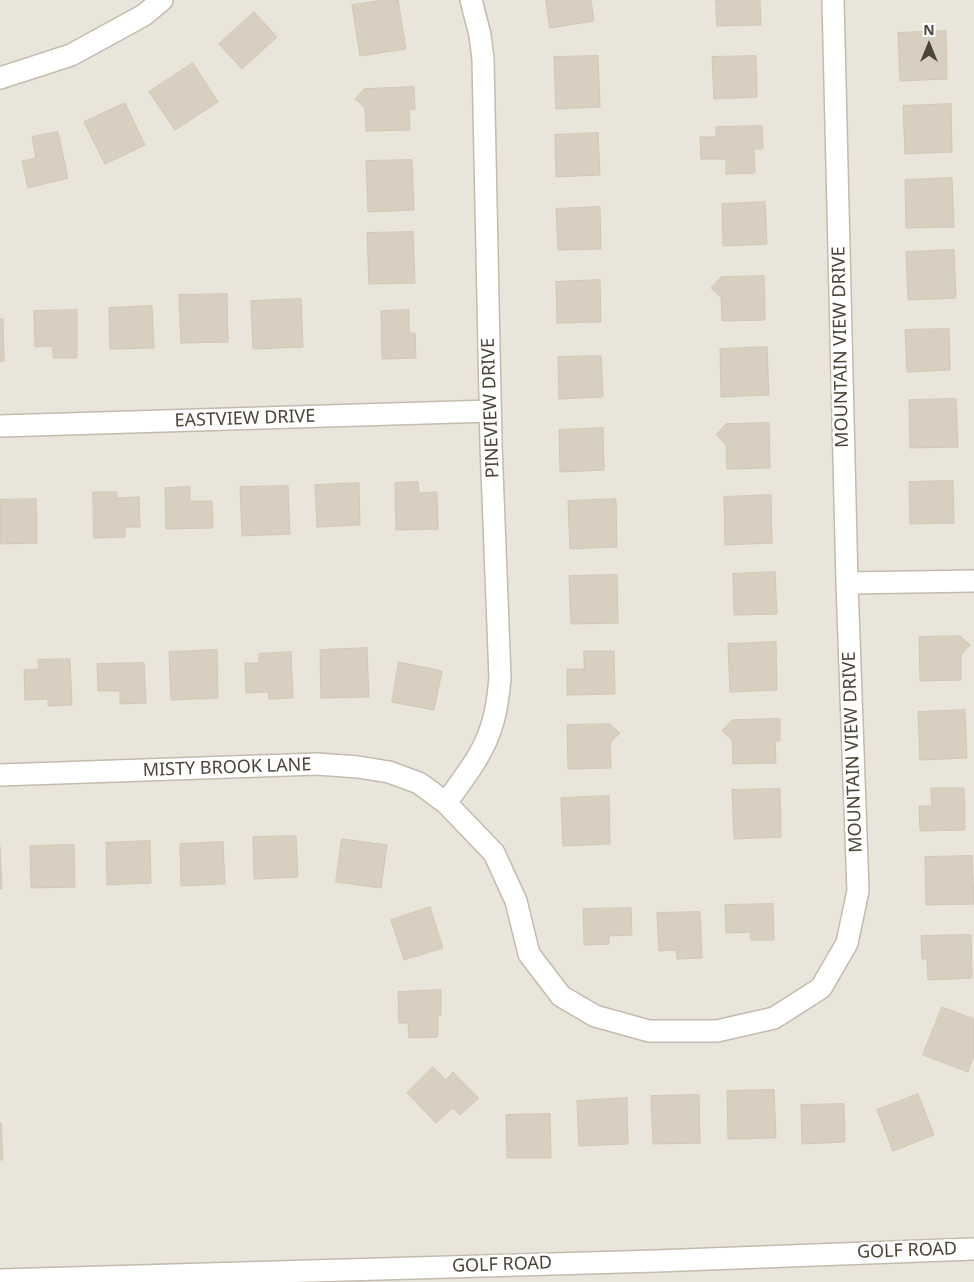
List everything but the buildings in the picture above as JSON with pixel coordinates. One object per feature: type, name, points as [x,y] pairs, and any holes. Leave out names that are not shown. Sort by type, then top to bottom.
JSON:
[{"type":"street","points":[[0,78],[71,55],[144,15],[162,0]]},
{"type":"street","name":"PINEVIEW DRIVE","points":[[446,802],[470,769],[488,737],[495,713],[500,678],[490,412],[483,59],[480,35],[471,0]]},
{"type":"street","name":"MOUNTAIN VIEW DRIVE","points":[[446,802],[494,853],[516,901],[529,954],[561,996],[596,1016],[649,1031],[717,1031],[774,1018],[821,988],[847,943],[858,891],[847,583],[833,0]]},
{"type":"street","name":"EASTVIEW DRIVE","points":[[0,426],[490,412]]},
{"type":"street","points":[[847,583],[974,581]]},
{"type":"street","name":"MISTY BROOK LANE","points":[[0,775],[317,764],[358,767],[389,772],[419,783],[446,802]]},
{"type":"street","name":"GOLF ROAD","points":[[0,1280],[656,1261],[974,1249]]},
{"type":"shaded area","points":[[0,0],[974,0],[974,1282],[0,1282]]}]
